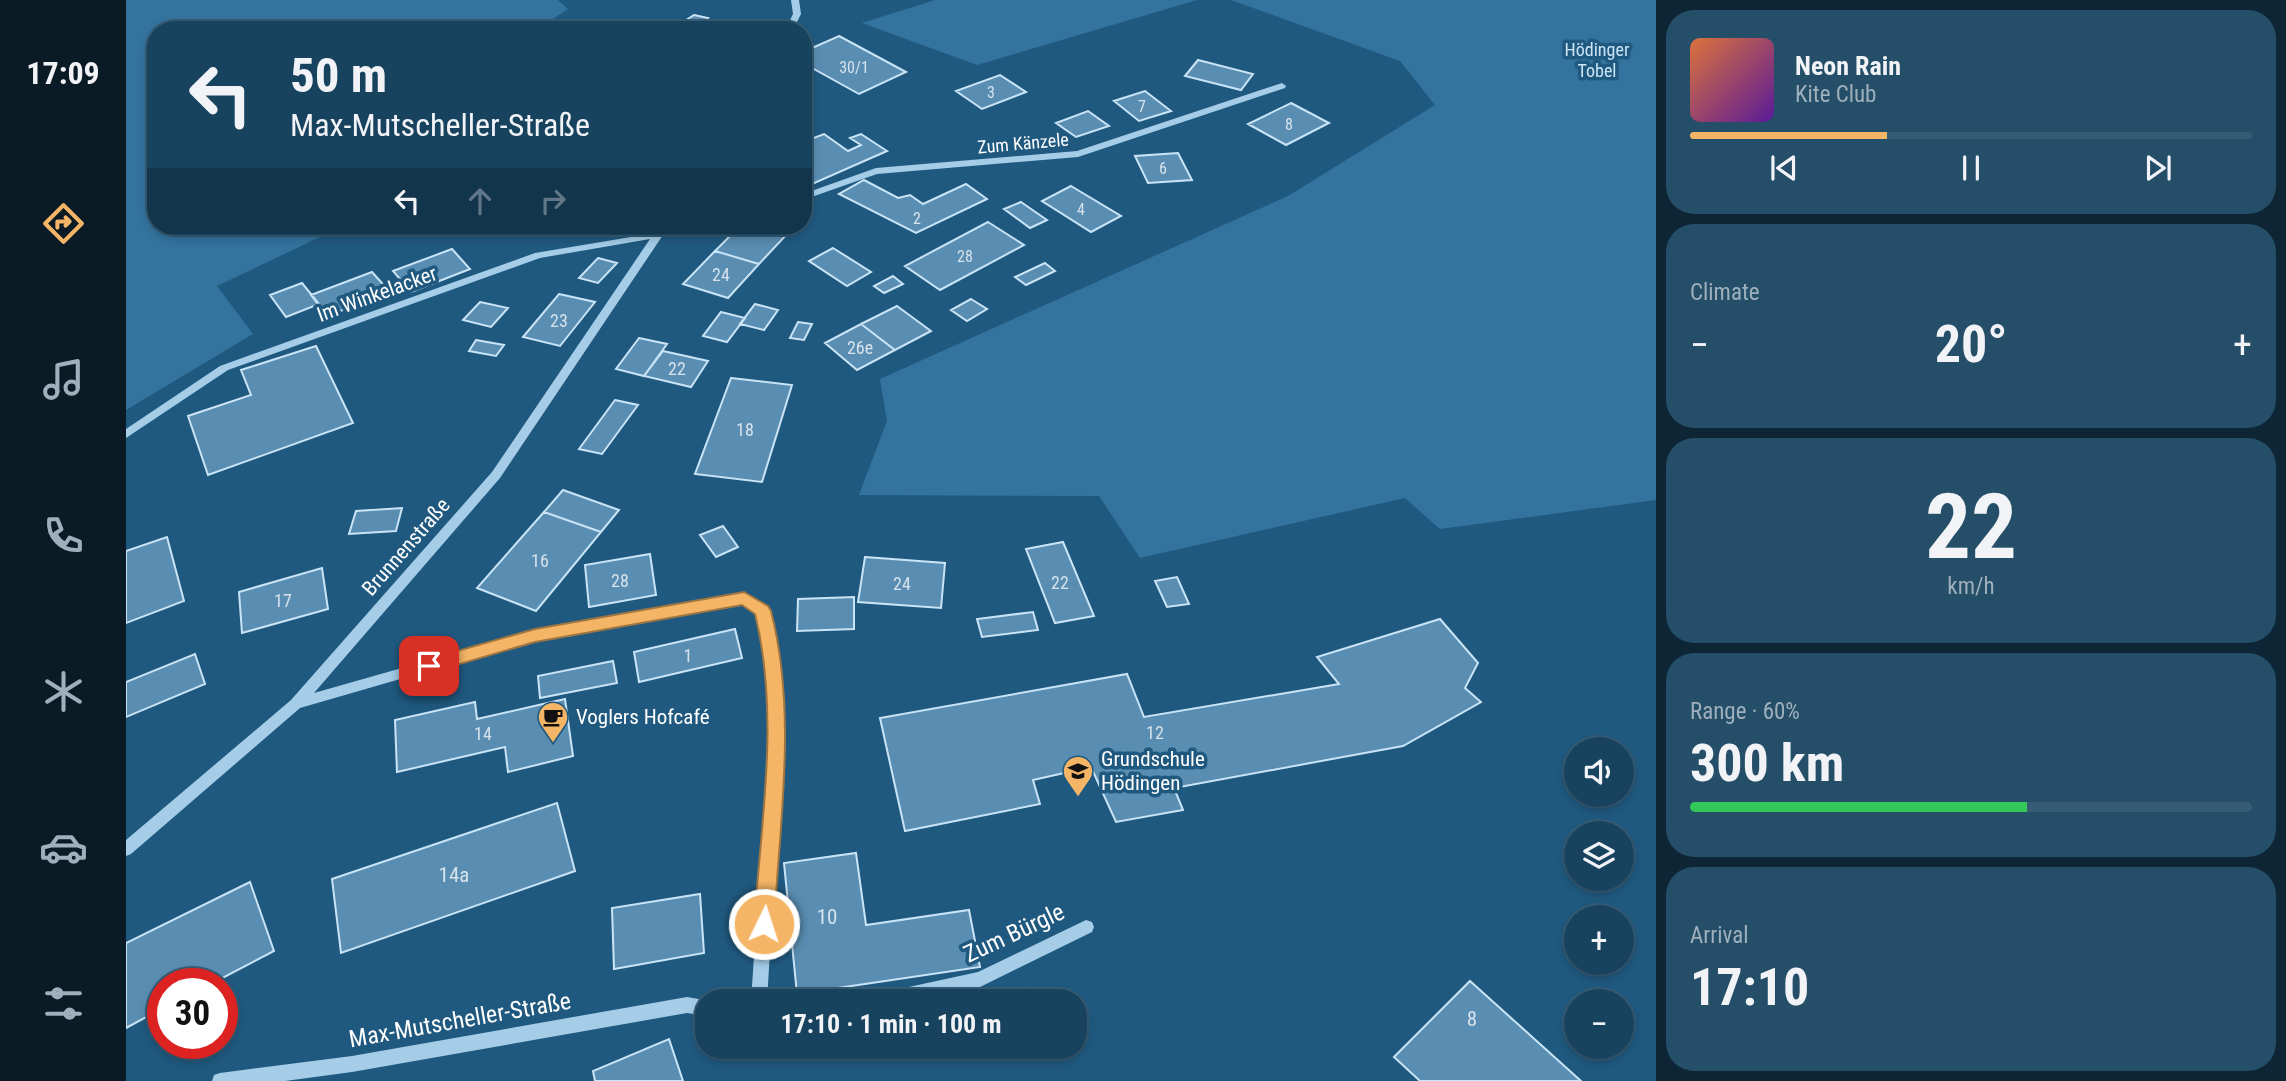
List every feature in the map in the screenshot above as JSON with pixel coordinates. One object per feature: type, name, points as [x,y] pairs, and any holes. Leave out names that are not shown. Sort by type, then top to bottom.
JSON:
[{"type":"street","points":[[794,21],[797,14],[795,0]]},
{"type":"street","name":"Zum Känzele","points":[[812,194],[876,171],[1078,154],[1282,86]]},
{"type":"street","name":"Im Winkelacker","points":[[126,434],[224,368],[538,255],[636,235]]},
{"type":"street","name":"Brunnenstraße","points":[[126,849],[296,704],[496,475],[658,235]]},
{"type":"street","points":[[296,704],[535,635],[744,599],[762,611],[770,641],[777,719],[760,989]]},
{"type":"street","name":"Zum Bürgle","points":[[935,989],[980,979],[1086,927]]},
{"type":"street","name":"Max-Mutscheller-Straße","points":[[220,1081],[352,1064],[687,1005],[695,1006]]},
{"type":"green space","points":[[126,0],[558,0],[568,9],[550,21],[147,21],[147,235],[324,235],[217,286],[253,334],[126,410]]},
{"type":"green space","points":[[935,0],[1197,0],[977,65],[862,23]]},
{"type":"green space","name":"Hödinger Tobel","points":[[1231,0],[1656,0],[1656,500],[1440,529],[1405,498],[1140,558],[1099,496],[859,495],[887,421],[880,379],[1288,196],[1435,105],[1400,61]]},
{"type":"building","points":[[694,15],[708,18],[704,21],[685,21]]},
{"type":"building","points":[[839,36],[906,72],[859,94],[812,68],[812,48]]},
{"type":"building","points":[[1198,60],[1253,74],[1241,90],[1185,76]]},
{"type":"building","points":[[1000,75],[1026,92],[982,109],[956,91]]},
{"type":"building","points":[[1145,91],[1171,111],[1139,121],[1114,101]]},
{"type":"building","points":[[1291,103],[1329,123],[1286,145],[1248,124]]},
{"type":"building","points":[[1088,111],[1109,126],[1076,137],[1056,123]]},
{"type":"building","points":[[824,134],[848,151],[861,145],[850,138],[861,134],[887,151],[812,184],[812,139]]},
{"type":"building","points":[[1178,153],[1192,180],[1148,183],[1135,156]]},
{"type":"building","points":[[864,180],[898,198],[910,195],[923,204],[966,184],[987,199],[916,233],[839,194]]},
{"type":"building","points":[[1071,186],[1121,216],[1091,232],[1042,201]]},
{"type":"building","points":[[1021,202],[1047,220],[1030,228],[1004,209]]},
{"type":"building","points":[[988,222],[1024,245],[940,290],[905,266]]},
{"type":"building","points":[[731,235],[786,235],[759,264],[715,251]]},
{"type":"building","points":[[833,248],[871,272],[847,286],[809,261]]},
{"type":"building","points":[[452,249],[470,269],[411,292],[393,271]]},
{"type":"building","points":[[715,251],[759,264],[728,298],[683,284]]},
{"type":"building","points":[[598,258],[617,263],[598,283],[579,278]]},
{"type":"building","points":[[1045,263],[1055,271],[1026,285],[1015,277]]},
{"type":"building","points":[[372,272],[390,292],[327,316],[311,295]]},
{"type":"building","points":[[893,276],[903,284],[884,293],[874,286]]},
{"type":"building","points":[[302,283],[319,304],[286,317],[270,295]]},
{"type":"building","points":[[559,294],[595,302],[560,346],[523,337]]},
{"type":"building","points":[[971,299],[987,309],[967,321],[951,310]]},
{"type":"building","points":[[480,302],[508,308],[491,327],[463,320]]},
{"type":"building","points":[[755,304],[778,310],[764,330],[740,324]]},
{"type":"building","points":[[897,306],[931,331],[895,350],[861,324]]},
{"type":"building","points":[[721,312],[745,318],[727,342],[703,336]]},
{"type":"building","points":[[798,322],[812,324],[804,340],[790,338]]},
{"type":"building","points":[[861,324],[895,350],[857,370],[825,343]]},
{"type":"building","points":[[639,338],[667,344],[644,376],[616,369]]},
{"type":"building","points":[[476,340],[504,345],[496,356],[469,351]]},
{"type":"building","points":[[316,346],[353,423],[208,475],[188,416],[251,395],[241,370]]},
{"type":"building","points":[[663,351],[708,361],[691,387],[644,376]]},
{"type":"building","points":[[731,378],[792,385],[762,482],[695,474]]},
{"type":"building","points":[[615,400],[638,405],[602,454],[579,449]]},
{"type":"building","points":[[563,490],[619,510],[601,532],[544,512]]},
{"type":"building","points":[[402,508],[396,531],[349,534],[356,511]]},
{"type":"building","points":[[544,512],[601,532],[536,611],[477,588]]},
{"type":"building","points":[[723,526],[738,547],[716,557],[700,535]]},
{"type":"building","points":[[167,537],[184,601],[126,623],[126,551]]},
{"type":"building","points":[[1063,542],[1094,616],[1055,623],[1026,549]]},
{"type":"building","points":[[650,554],[656,595],[589,607],[585,565]]},
{"type":"building","points":[[865,557],[945,563],[941,608],[858,602]]},
{"type":"building","points":[[322,568],[328,609],[242,633],[239,592]]},
{"type":"building","points":[[1177,577],[1189,604],[1167,607],[1155,581]]},
{"type":"building","points":[[854,597],[854,629],[797,631],[798,599]]},
{"type":"building","points":[[1033,612],[1038,630],[982,637],[977,619]]},
{"type":"building","points":[[1440,619],[1478,663],[1465,688],[1481,702],[1403,746],[1174,788],[1183,810],[1116,822],[1091,767],[1033,780],[1040,804],[905,831],[880,718],[1127,674],[1144,717],[1339,684],[1317,657]]},
{"type":"building","points":[[735,629],[742,658],[639,682],[634,652]]},
{"type":"building","points":[[195,654],[205,684],[126,717],[126,682]]},
{"type":"building","points":[[613,661],[617,683],[540,698],[538,676]]},
{"type":"building","points":[[565,699],[573,756],[508,772],[505,747],[397,772],[395,720],[475,702],[477,719]]},
{"type":"building","points":[[557,803],[575,871],[341,953],[332,879]]},
{"type":"building","points":[[856,853],[866,925],[969,910],[980,967],[831,989],[797,989],[784,863]]},
{"type":"building","points":[[250,882],[274,951],[238,970],[147,968],[147,1017],[126,1028],[126,943]]},
{"type":"building","points":[[700,894],[704,953],[614,969],[612,908]]},
{"type":"building","points":[[1470,981],[1581,1081],[1420,1081],[1394,1057]]},
{"type":"building","points":[[669,1039],[683,1081],[595,1081],[593,1071]]},
{"type":"place","name":"Voglers Hofcafé","points":[[553,744]]},
{"type":"place","name":"Grundschule Hödingen","points":[[1078,798]]},
{"type":"route","points":[[429,666],[535,635],[744,599],[762,611],[770,641],[777,719],[764,924]]}]
